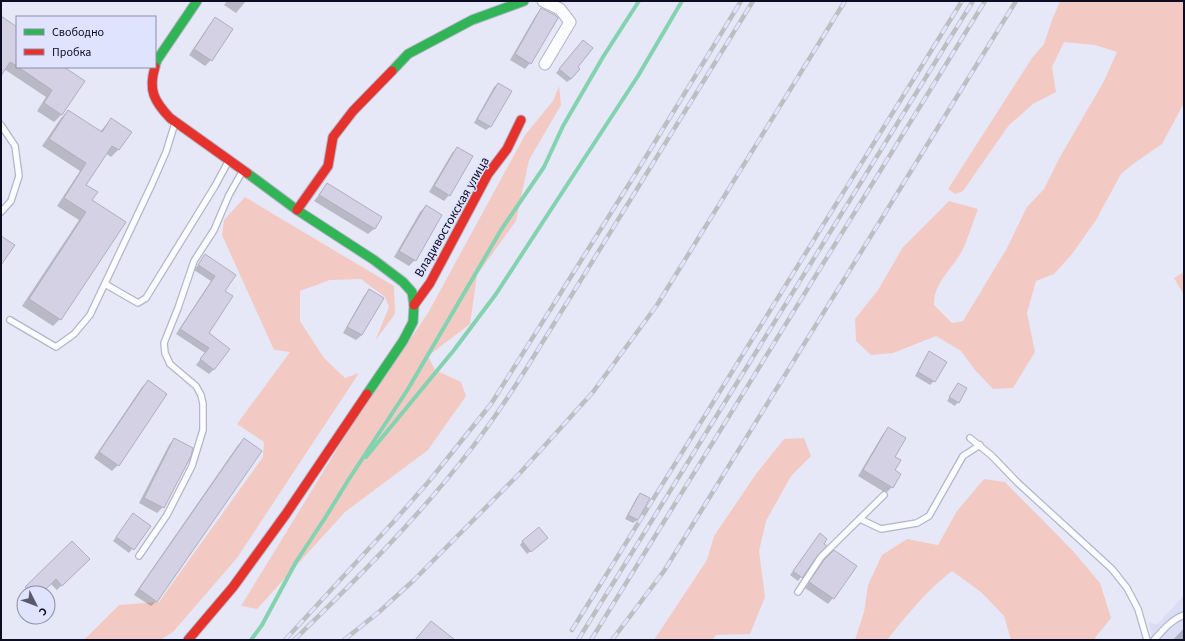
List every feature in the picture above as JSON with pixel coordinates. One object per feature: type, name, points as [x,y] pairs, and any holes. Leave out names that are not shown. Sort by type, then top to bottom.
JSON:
[{"type":"street","points":[[156,64],[197,1]]},
{"type":"street","points":[[297,210],[328,166],[333,137],[353,110],[408,54],[472,20],[524,1]]},
{"type":"street","points":[[543,1],[560,9],[570,22],[545,64]]},
{"type":"street","points":[[155,68],[151,76],[151,90],[157,104],[170,118],[297,210],[374,260],[403,282],[412,292],[414,305],[412,322],[403,341],[286,514],[233,587],[188,640]]},
{"type":"street","name":"Владивостокская улица","points":[[414,305],[430,283],[488,174],[507,149],[521,120]]},
{"type":"lane","points":[[10,320],[56,347],[74,334],[90,315],[105,284],[152,184],[166,152],[176,123]]},
{"type":"lane","points":[[1,125],[15,146],[19,176],[11,200],[1,212]]},
{"type":"lane","points":[[105,284],[138,303],[146,298],[215,186],[228,161]]},
{"type":"lane","points":[[139,556],[167,515],[185,480],[192,466],[203,430],[203,404],[201,395],[196,386],[170,364],[165,353],[164,343],[194,261],[214,230],[243,171]]},
{"type":"lane","points":[[970,438],[980,445],[1018,483],[1112,569],[1127,588],[1138,608],[1146,640]]},
{"type":"lane","points":[[860,519],[881,529],[917,523],[929,516],[963,456],[980,445]]},
{"type":"lane","points":[[798,592],[821,557],[884,495]]},
{"type":"lane","points":[[1154,640],[1168,625],[1184,615]]},
{"type":"shaded area","points":[[1060,1],[1184,1],[1184,103],[1162,144],[1121,174],[1096,220],[1072,254],[1054,274],[1036,281],[1027,313],[1035,352],[1013,388],[993,389],[975,370],[961,351],[936,336],[893,353],[871,355],[856,341],[855,319],[878,290],[903,247],[949,201],[978,209],[964,247],[941,282],[935,297],[934,305],[952,323],[963,321],[1007,248],[1027,207],[1044,189],[1060,157],[1104,81],[1117,52],[1095,45],[1064,42],[1052,67],[1056,92],[1033,104],[1009,125],[963,191],[955,194],[948,189],[1032,58],[1044,44]]},
{"type":"shaded area","points":[[559,86],[561,105],[529,160],[516,221],[477,275],[470,324],[428,356],[435,370],[461,382],[466,396],[428,450],[345,512],[257,609],[241,606],[353,423],[428,313],[525,135],[553,101]]},
{"type":"shaded area","points":[[245,197],[394,286],[395,314],[375,341],[389,307],[385,297],[361,279],[330,280],[300,291],[300,321],[324,358],[345,378],[359,373],[237,558],[173,632],[160,640],[84,640],[119,605],[159,602],[263,457],[264,442],[237,424],[290,352],[274,350],[222,235],[224,220]]},
{"type":"shaded area","points":[[1184,272],[1184,295],[1174,278]]},
{"type":"shaded area","points":[[804,438],[811,456],[791,476],[766,521],[759,551],[765,597],[750,634],[716,635],[712,640],[654,640],[707,560],[714,536],[756,474],[784,439]]},
{"type":"shaded area","points":[[984,479],[1005,482],[1073,551],[1100,583],[1111,618],[1095,638],[1096,640],[1011,640],[1004,616],[981,592],[952,571],[926,595],[887,640],[855,640],[864,612],[868,585],[882,555],[907,539],[938,545],[957,511]]},
{"type":"shaded area","points":[[1184,595],[1184,640],[1152,640],[1149,622],[1158,624]]},
{"type":"building","points":[[541,8],[558,18],[531,64],[515,54]]},
{"type":"building","points":[[1,16],[16,26],[16,65],[10,62],[1,76]]},
{"type":"building","points":[[215,17],[233,29],[212,61],[194,49]]},
{"type":"building","points":[[583,40],[593,48],[578,67],[580,69],[571,79],[559,69]]},
{"type":"building","points":[[19,68],[66,68],[85,81],[62,115],[44,103],[52,90]]},
{"type":"building","points":[[498,83],[512,91],[491,127],[477,119]]},
{"type":"building","points":[[68,110],[102,132],[111,118],[132,132],[119,150],[112,146],[86,185],[98,192],[92,200],[126,222],[61,320],[29,299],[86,212],[64,198],[86,163],[49,139]]},
{"type":"building","points":[[457,147],[473,156],[450,196],[434,186]]},
{"type":"building","points":[[327,183],[382,217],[375,229],[319,195]]},
{"type":"building","points":[[426,205],[442,215],[416,261],[399,251]]},
{"type":"building","points":[[1,236],[15,245],[1,265]]},
{"type":"building","points":[[205,254],[236,275],[225,291],[233,296],[209,333],[230,349],[214,370],[200,359],[209,348],[180,329],[215,276],[198,265]]},
{"type":"building","points":[[369,289],[384,298],[362,335],[347,327]]},
{"type":"building","points":[[929,351],[947,362],[935,382],[918,372]]},
{"type":"building","points":[[148,380],[167,394],[119,466],[99,452]]},
{"type":"building","points":[[958,383],[967,388],[959,403],[949,397]]},
{"type":"building","points":[[888,427],[906,438],[895,457],[901,460],[895,470],[901,474],[893,488],[863,470]]},
{"type":"building","points":[[174,438],[193,448],[191,456],[164,508],[144,498]]},
{"type":"building","points":[[244,438],[262,451],[157,602],[139,589]]},
{"type":"building","points":[[640,493],[650,498],[638,520],[628,515]]},
{"type":"building","points":[[133,513],[151,526],[134,550],[116,537]]},
{"type":"building","points":[[539,527],[548,538],[531,552],[522,541]]},
{"type":"building","points":[[820,533],[827,539],[824,544],[827,546],[818,555],[802,578],[793,571]]},
{"type":"building","points":[[72,541],[90,559],[62,586],[56,579],[50,585],[27,585]]},
{"type":"building","points":[[834,550],[857,566],[834,599],[809,582],[824,560]]},
{"type":"building","points":[[431,621],[455,640],[415,640]]},
{"type":"waterway","points":[[251,640],[262,625],[296,562],[408,389],[501,230],[544,167],[563,126],[603,57],[639,1]]},
{"type":"waterway","points":[[366,457],[454,350],[496,294],[638,76],[682,1]]},
{"type":"railway","points":[[285,640],[396,519],[430,480],[491,404],[636,173],[741,1]]},
{"type":"railway","points":[[294,640],[340,595],[430,500],[486,429],[526,369],[753,1]]},
{"type":"railway","points":[[344,640],[379,612],[414,580],[520,473],[593,392],[657,305],[845,1]]},
{"type":"railway","points":[[572,630],[962,1]]},
{"type":"railway","points":[[578,640],[973,1]]},
{"type":"railway","points":[[591,640],[985,1]]},
{"type":"railway","points":[[612,640],[664,571],[1016,1]]},
{"type":"traffic: fast","points":[[156,63],[197,1]]},
{"type":"traffic: fast","points":[[392,71],[408,54],[472,20],[524,1]]},
{"type":"traffic: fast","points":[[247,173],[297,210],[374,260],[403,282],[412,292],[414,305],[413,322],[403,341],[367,394]]},
{"type":"traffic: jam","points":[[155,68],[152,89],[156,100],[164,112],[170,118],[247,173]]},
{"type":"traffic: jam","points":[[297,210],[328,166],[333,137],[353,111],[392,71]]},
{"type":"traffic: jam","points":[[414,305],[430,283],[488,174],[507,149],[521,120]]},
{"type":"traffic: jam","points":[[188,640],[233,587],[286,514],[367,394]]}]
